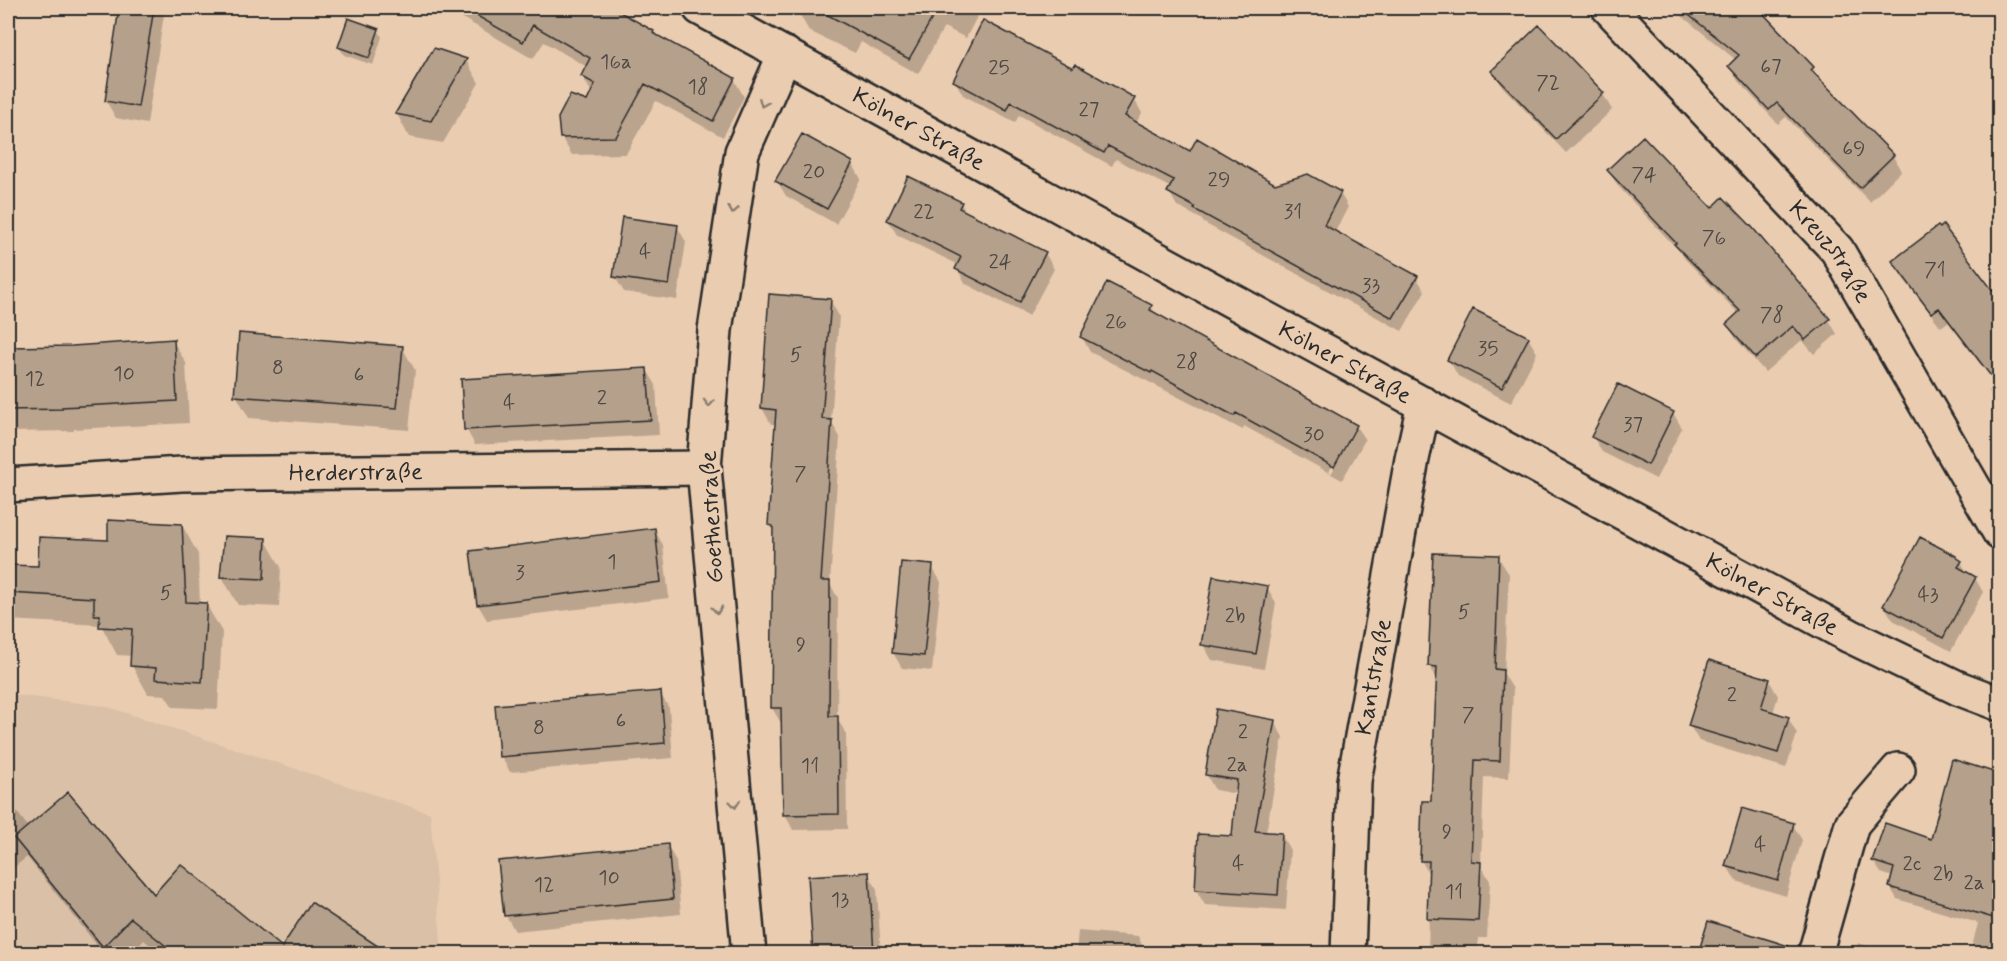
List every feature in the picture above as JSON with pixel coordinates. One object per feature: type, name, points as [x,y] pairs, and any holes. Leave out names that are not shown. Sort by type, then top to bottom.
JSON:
[{"type":"street","name":"Kölner Straße","points":[[700,8],[1850,636],[1958,688],[2000,704]]},
{"type":"street","name":"Kreuzstraße","points":[[1609,8],[1837,250],[2000,533]]},
{"type":"street","name":"Goethestraße","points":[[749,954],[704,468],[715,330],[742,152],[784,54]]},
{"type":"street","name":"Kantstraße","points":[[1348,954],[1354,781],[1424,404]]},
{"type":"street","name":"Herderstraße","points":[[8,485],[182,474],[704,468]]},
{"type":"street","points":[[1815,954],[1852,824],[1898,770]]},
{"type":"shaded area","points":[[8,694],[105,706],[430,813],[442,953],[8,954]]},
{"type":"building","points":[[119,8],[154,8],[138,107],[105,101]]},
{"type":"building","points":[[463,8],[613,8],[735,78],[713,121],[645,84],[616,137],[560,138],[558,118],[570,95],[587,101],[595,84],[581,76],[590,58],[533,25],[523,42]]},
{"type":"building","points":[[815,8],[938,8],[909,59]]},
{"type":"building","points":[[1680,8],[1758,8],[1814,67],[1811,70],[1894,155],[1860,188],[1777,103],[1769,110],[1728,66],[1739,55]]},
{"type":"building","points":[[348,18],[379,29],[369,58],[338,47]]},
{"type":"building","points":[[983,20],[1073,68],[1075,64],[1135,98],[1125,116],[1190,151],[1197,138],[1275,184],[1308,174],[1341,192],[1324,225],[1418,276],[1393,318],[1167,192],[1174,180],[1108,146],[1104,153],[1011,102],[1007,110],[953,81]]},
{"type":"building","points":[[1539,25],[1604,93],[1556,139],[1491,71]]},
{"type":"building","points":[[434,48],[467,59],[431,121],[395,114]]},
{"type":"building","points":[[802,134],[853,162],[827,209],[775,181]]},
{"type":"building","points":[[1643,136],[1712,208],[1723,197],[1752,227],[1830,319],[1805,340],[1793,326],[1756,358],[1726,324],[1740,311],[1674,244],[1676,243],[1607,170]]},
{"type":"building","points":[[908,176],[962,202],[959,208],[1046,252],[1020,302],[955,269],[961,257],[887,220]]},
{"type":"building","points":[[622,217],[678,225],[669,285],[613,277]]},
{"type":"building","points":[[1943,225],[2000,300],[2000,388],[1939,308],[1931,313],[1892,261],[1938,226],[1940,228]]},
{"type":"building","points":[[1107,282],[1152,305],[1150,310],[1357,425],[1334,467],[1236,413],[1234,416],[1152,371],[1151,373],[1080,337]]},
{"type":"building","points":[[769,294],[831,299],[822,419],[832,420],[821,581],[830,581],[829,716],[838,716],[839,814],[783,815],[781,708],[771,708],[773,526],[768,525],[776,410],[761,408]]},
{"type":"building","points":[[1473,309],[1529,337],[1502,388],[1447,360]]},
{"type":"building","points":[[239,333],[403,346],[397,408],[234,396]]},
{"type":"building","points":[[174,339],[177,401],[62,407],[62,409],[8,410],[8,347],[72,346]]},
{"type":"building","points":[[647,368],[651,420],[464,430],[461,379]]},
{"type":"building","points":[[1618,384],[1674,412],[1648,465],[1591,437]]},
{"type":"building","points":[[108,520],[182,524],[186,602],[207,603],[202,682],[155,679],[156,668],[130,666],[132,629],[99,627],[100,615],[94,615],[94,598],[8,593],[8,565],[38,566],[39,537],[108,540]]},
{"type":"building","points":[[655,528],[661,582],[477,605],[470,551]]},
{"type":"building","points":[[224,536],[266,538],[264,579],[220,577]]},
{"type":"building","points":[[1920,537],[1956,556],[1962,561],[1958,567],[1976,577],[1943,638],[1883,606]]},
{"type":"building","points":[[1433,553],[1499,555],[1495,669],[1503,670],[1500,761],[1475,760],[1471,861],[1481,862],[1478,921],[1427,919],[1429,861],[1420,861],[1422,801],[1431,801],[1437,667],[1428,666]]},
{"type":"building","points":[[901,562],[933,565],[924,656],[892,653]]},
{"type":"building","points":[[1213,576],[1268,586],[1256,654],[1201,645]]},
{"type":"building","points":[[1709,660],[1770,679],[1761,708],[1789,717],[1778,753],[1688,726]]},
{"type":"building","points":[[661,691],[665,743],[499,757],[495,705]]},
{"type":"building","points":[[1216,709],[1275,720],[1255,831],[1282,833],[1278,895],[1195,890],[1198,834],[1232,836],[1237,780],[1205,775]]},
{"type":"building","points":[[1952,759],[2000,774],[2000,920],[1889,887],[1894,868],[1872,861],[1885,823],[1931,839]]},
{"type":"building","points":[[68,792],[154,894],[181,864],[282,947],[311,902],[390,954],[176,954],[131,918],[103,947],[14,838]]},
{"type":"building","points":[[1742,808],[1794,823],[1778,881],[1725,866]]},
{"type":"building","points":[[668,844],[673,899],[504,916],[498,861]]},
{"type":"building","points":[[869,872],[874,954],[813,954],[808,876]]},
{"type":"building","points":[[1708,921],[1789,946],[1788,954],[1698,954]]}]
